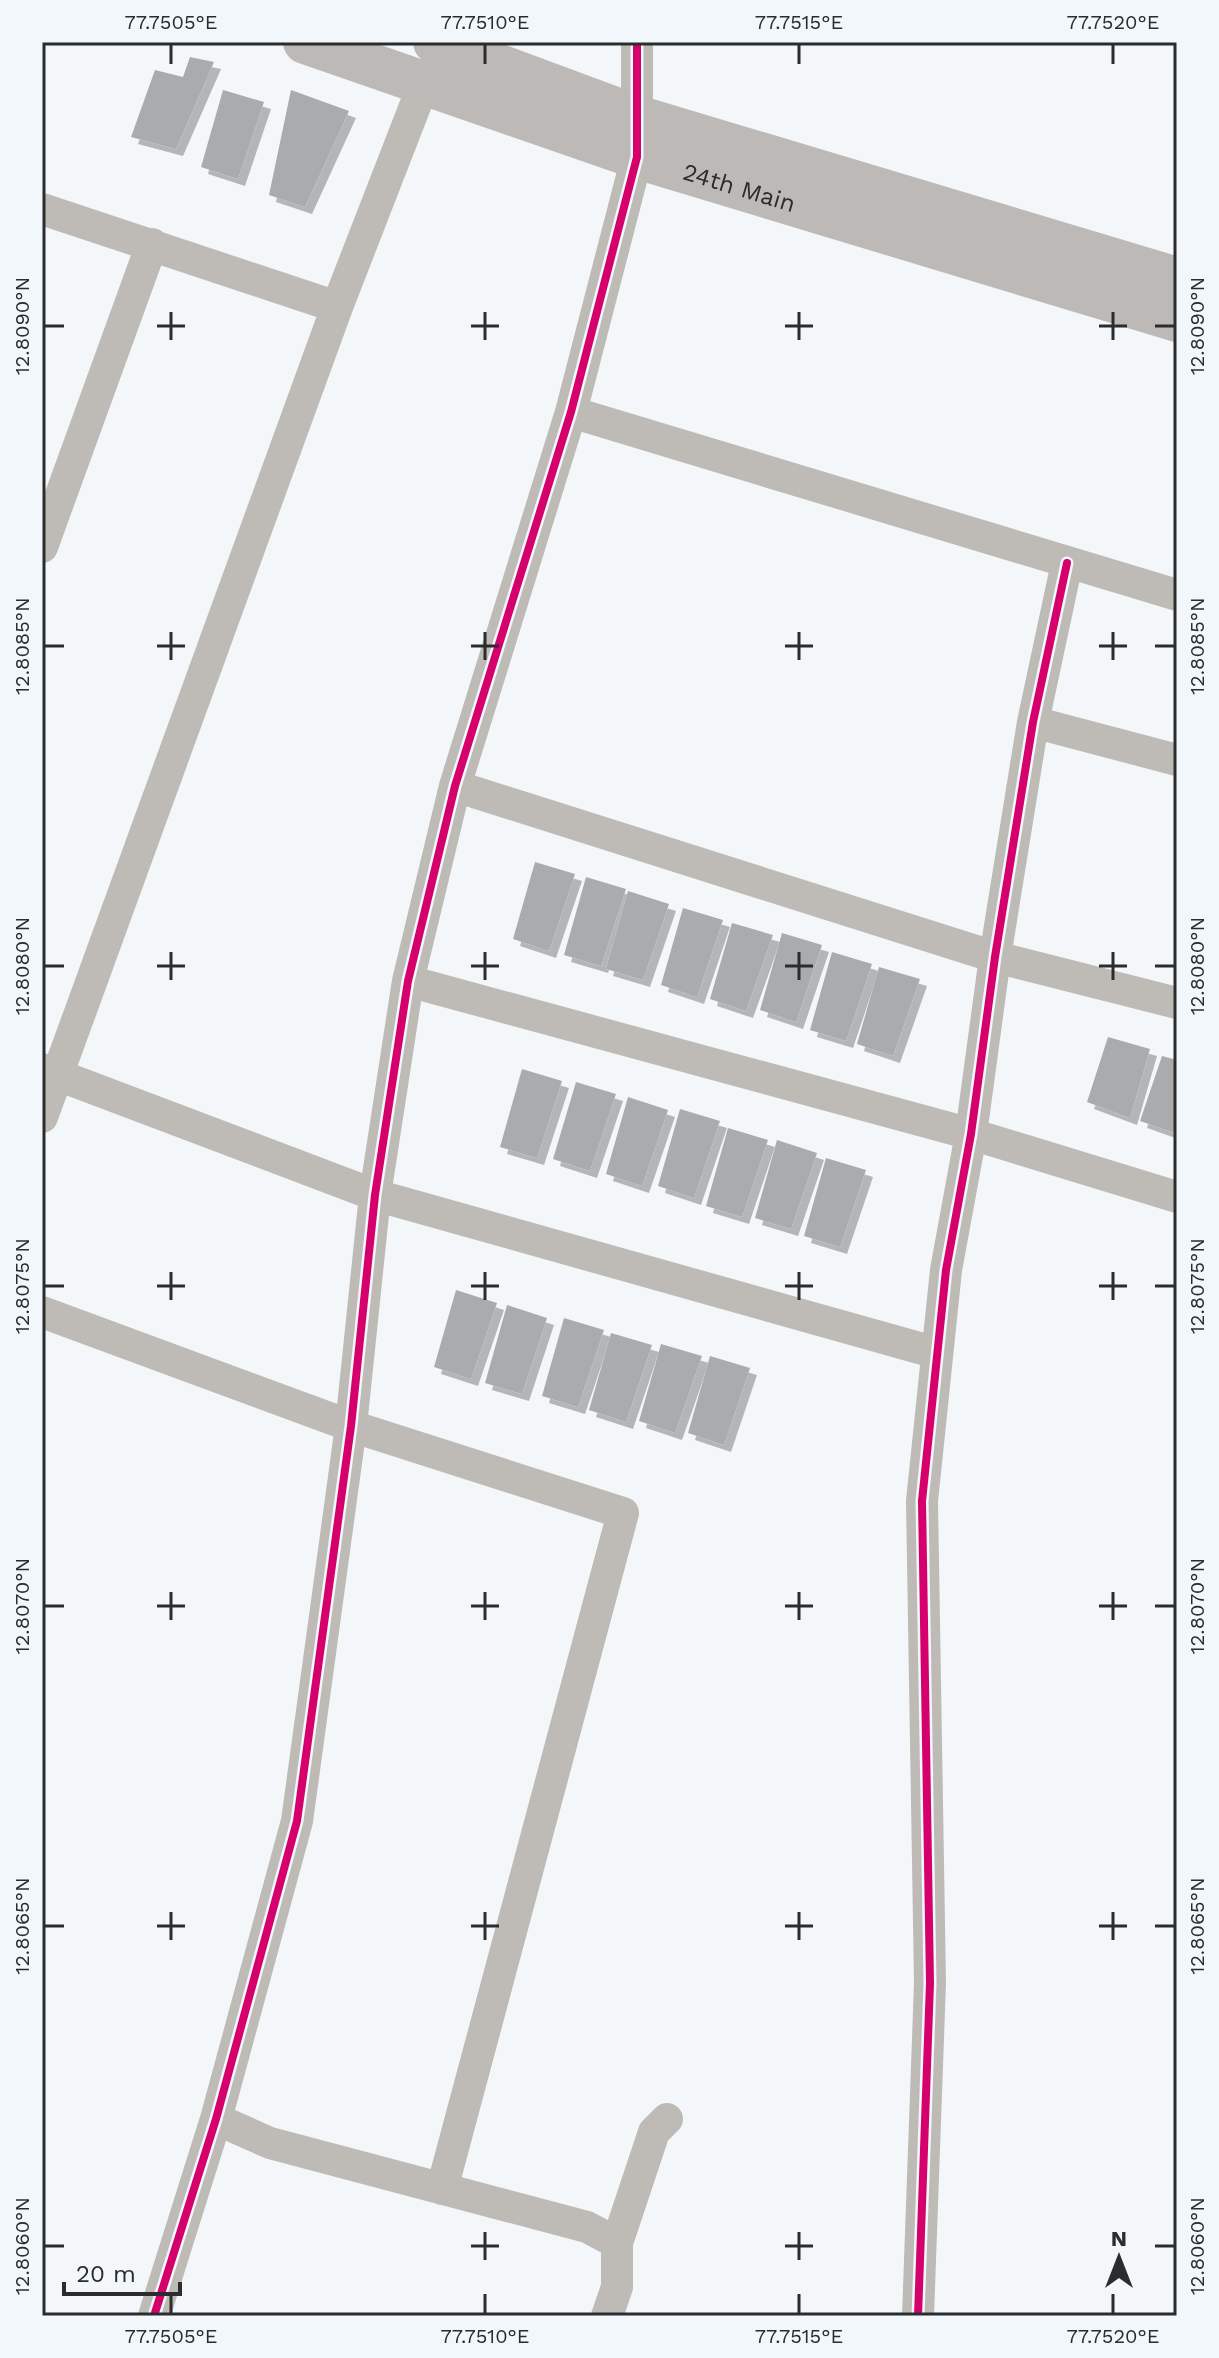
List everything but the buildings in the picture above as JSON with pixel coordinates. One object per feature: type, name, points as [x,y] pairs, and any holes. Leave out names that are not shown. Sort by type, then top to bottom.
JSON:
[{"type":"street","points":[[154,2316],[216,2119],[297,1821],[351,1426],[375,1195],[408,981],[455,786],[571,412],[637,137],[637,42]]},
{"type":"street","name":"24th Main","points":[[322,45],[430,62],[637,137],[1177,320]]},
{"type":"street","points":[[42,1117],[50,1072],[430,62]]},
{"type":"street","points":[[637,137],[1177,279]]},
{"type":"street","points":[[42,209],[337,307]]},
{"type":"street","points":[[42,547],[152,244]]},
{"type":"street","points":[[571,412],[1177,595]]},
{"type":"street","points":[[918,2316],[930,1983],[922,1501],[946,1270],[971,1134],[995,957],[1033,722],[1067,563]]},
{"type":"street","points":[[1033,722],[1177,760]]},
{"type":"street","points":[[455,786],[995,957],[1177,1003]]},
{"type":"street","points":[[408,981],[971,1134],[1177,1197]]},
{"type":"street","points":[[50,1072],[375,1195],[937,1353]]},
{"type":"street","points":[[42,1312],[351,1426],[623,1513],[442,2189]]},
{"type":"street","points":[[216,2119],[270,2143],[587,2227],[617,2243]]},
{"type":"street","points":[[607,2316],[617,2287],[617,2243],[654,2132],[667,2119]]},
{"type":"cycle path","points":[[154,2316],[216,2119],[297,1821],[351,1426],[375,1195],[408,981],[455,786],[571,412],[637,157],[637,42]]},
{"type":"cycle path","points":[[918,2316],[930,1983],[922,1501],[946,1270],[971,1134],[995,957],[1033,722],[1067,563]]}]
